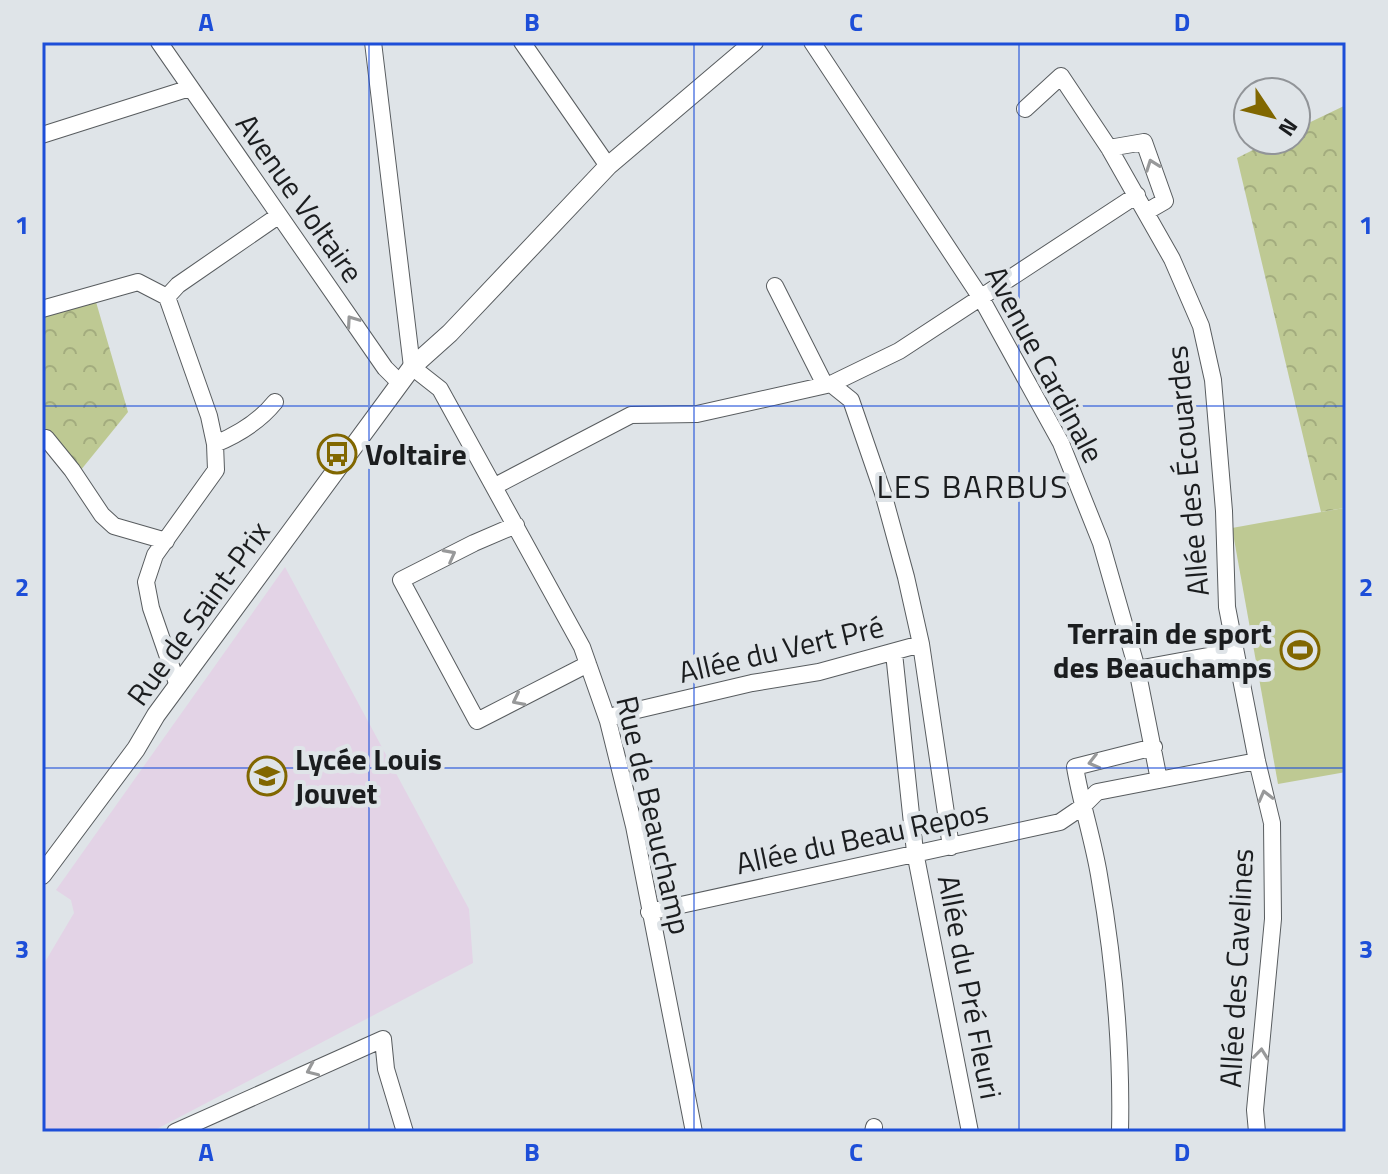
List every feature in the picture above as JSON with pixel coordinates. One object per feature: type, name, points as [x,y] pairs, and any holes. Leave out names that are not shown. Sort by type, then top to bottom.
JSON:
[{"type":"street","name":"Avenue Voltaire","points":[[159,42],[385,368],[400,383]]},
{"type":"street","points":[[373,42],[412,367]]},
{"type":"street","points":[[522,42],[608,166]]},
{"type":"street","name":"Rue de Saint-Prix","points":[[42,875],[412,367],[450,333],[608,166],[754,42]]},
{"type":"street","name":"Avenue Cardinale","points":[[812,42],[981,298],[1061,443],[1101,543],[1137,669],[1159,780]]},
{"type":"street","name":"Allée des Écouardes","points":[[1025,109],[1061,76],[1137,195],[1172,259],[1201,326],[1213,382],[1224,511],[1227,607],[1257,761]]},
{"type":"street","points":[[42,135],[190,88]]},
{"type":"street","points":[[1109,148],[1144,142],[1165,201],[1146,212]]},
{"type":"street","points":[[495,486],[631,415],[697,414],[828,385],[899,351],[1137,195]]},
{"type":"street","points":[[167,297],[178,285],[278,216]]},
{"type":"street","points":[[42,309],[138,282],[167,297],[209,416],[216,470],[155,555],[146,582],[151,608],[178,686]]},
{"type":"street","points":[[775,286],[828,385],[851,400],[887,507],[921,644],[951,847]]},
{"type":"street","name":"Rue de Beauchamp","points":[[412,367],[440,389],[582,647],[608,721],[634,826],[694,1132]]},
{"type":"street","points":[[215,444],[262,418],[275,402]]},
{"type":"street","points":[[46,438],[102,515],[114,526],[166,541]]},
{"type":"street","points":[[516,525],[401,580],[477,721],[588,664]]},
{"type":"street","name":"Allée du Vert Pré","points":[[608,721],[616,715],[752,683],[819,672],[921,644]]},
{"type":"street","points":[[1137,669],[1235,651]]},
{"type":"street","name":"Allée du Pré Fleuri","points":[[894,653],[915,852],[970,1132]]},
{"type":"street","points":[[1120,1132],[1122,1062],[1111,951],[1098,871],[1075,767],[1154,747]]},
{"type":"street","name":"Allée du Beau Repos","points":[[649,912],[1060,822],[1097,792],[1257,761]]},
{"type":"street","name":"Allée des Cavelines","points":[[1257,761],[1272,823],[1273,919],[1255,1110],[1257,1132]]},
{"type":"street","points":[[175,1132],[383,1039],[386,1069],[405,1132]]},
{"type":"shaded area","name":"Lycée Louis Jouvet","points":[[285,567],[469,909],[473,963],[151,1132],[42,1132],[42,967],[74,913],[71,900],[56,890]]},
{"type":"green space","points":[[1346,105],[1346,519],[1344,508],[1321,512],[1237,158],[1312,156],[1312,121]]},
{"type":"green space","points":[[94,295],[128,412],[76,476],[42,433],[42,332],[45,317]]},
{"type":"green space","name":"Terrain de sport des Beauchamps","points":[[1344,508],[1346,772],[1278,784],[1232,528]]},
{"type":"place","name":"Voltaire","points":[[337,454]]},
{"type":"place","name":"Terrain de sport des Beauchamps","points":[[1300,650]]},
{"type":"place","name":"Lycée Louis Jouvet","points":[[267,776]]},
{"type":"district","name":"LES BARBUS","points":[[973,486]]}]
